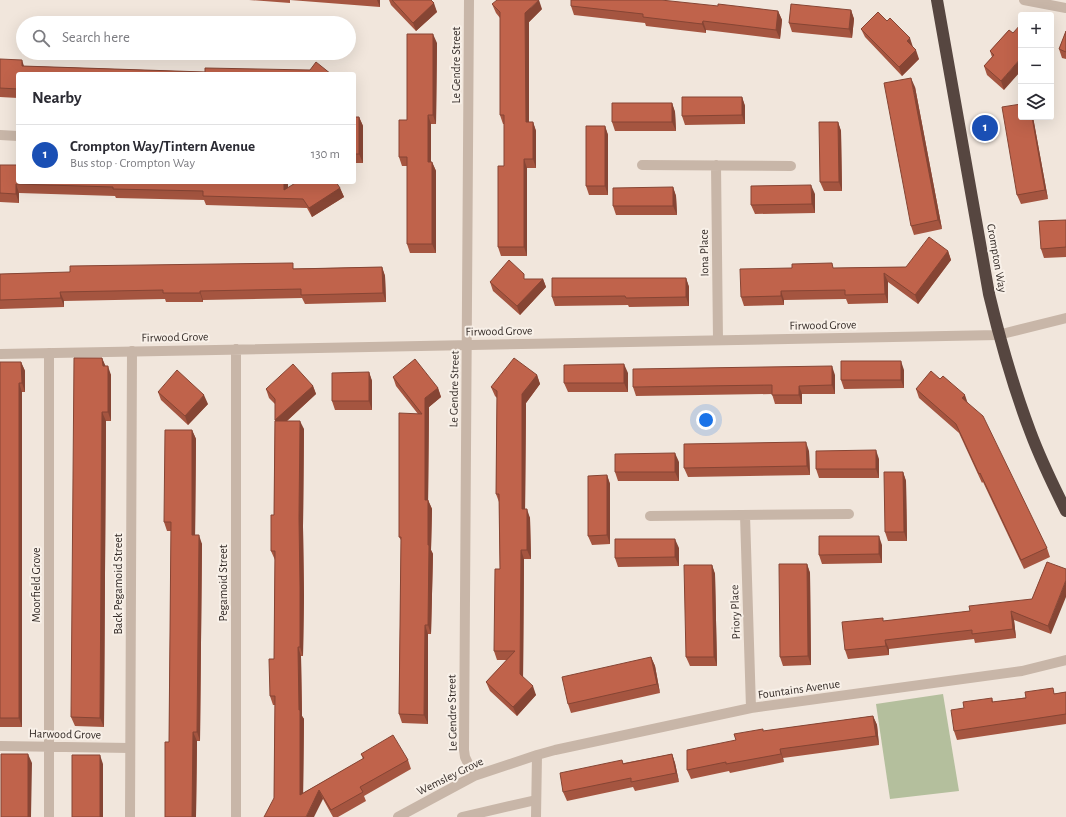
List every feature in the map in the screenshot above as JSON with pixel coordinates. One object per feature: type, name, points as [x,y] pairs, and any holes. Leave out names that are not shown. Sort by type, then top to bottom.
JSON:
[{"type":"highway","name":"Crompton Way","points":[[936,0],[989,294],[998,335],[1030,431],[1045,468],[1066,511]]},
{"type":"street","name":"Le Gendre Street","points":[[469,0],[468,345],[464,750],[465,757],[474,776]]},
{"type":"street","points":[[1024,0],[1066,8]]},
{"type":"street","points":[[0,135],[16,136]]},
{"type":"street","points":[[642,165],[791,166]]},
{"type":"street","name":"Iona Place","points":[[716,165],[718,340]]},
{"type":"street","name":"Firwood Grove","points":[[0,354],[998,335],[1066,318]]},
{"type":"street","name":"Pegamoid Street","points":[[236,349],[236,817]]},
{"type":"street","name":"Back Pegamoid Street","points":[[130,817],[132,351]]},
{"type":"street","name":"Moorfield Grove","points":[[49,353],[49,817]]},
{"type":"street","points":[[650,516],[849,514]]},
{"type":"street","name":"Priory Place","points":[[745,515],[751,708]]},
{"type":"street","name":"Fountains Avenue","points":[[537,755],[751,708],[1022,671],[1066,660]]},
{"type":"street","name":"Harwood Grove","points":[[0,746],[130,748]]},
{"type":"street","points":[[536,817],[537,755]]},
{"type":"street","name":"Wemsley Grove","points":[[398,817],[474,776],[537,755]]},
{"type":"street","points":[[462,817],[536,800]]},
{"type":"green space","points":[[943,694],[959,791],[890,799],[876,704]]},
{"type":"building","points":[[392,0],[431,0],[434,3],[413,23]]},
{"type":"building","points":[[497,0],[539,0],[525,13],[526,122],[533,122],[533,159],[524,159],[524,247],[498,247],[498,166],[504,166],[504,115],[500,115],[500,12],[492,4]]},
{"type":"building","points":[[571,0],[661,0],[718,6],[718,4],[778,11],[776,30],[703,21],[702,24],[643,17],[643,14],[571,6]]},
{"type":"building","points":[[791,4],[851,10],[849,29],[789,23]]},
{"type":"building","points":[[878,12],[887,21],[890,18],[910,38],[907,41],[916,50],[899,67],[861,29]]},
{"type":"building","points":[[1018,27],[1018,61],[1001,81],[984,66],[994,55],[990,51],[1009,30],[1013,33]]},
{"type":"building","points":[[1066,31],[1066,52],[1059,49]]},
{"type":"building","points":[[407,34],[433,34],[433,115],[428,115],[428,162],[432,162],[432,244],[407,244],[407,157],[399,157],[399,120],[407,120]]},
{"type":"building","points":[[0,59],[22,60],[22,66],[205,72],[16,72],[16,89],[0,88]]},
{"type":"building","points":[[316,62],[328,72],[205,72],[205,68],[310,70]]},
{"type":"building","points":[[911,78],[938,220],[911,226],[884,83]]},
{"type":"building","points":[[682,97],[742,97],[742,115],[682,116]]},
{"type":"building","points":[[612,103],[672,103],[672,122],[612,122]]},
{"type":"building","points":[[1018,104],[1018,120],[1033,120],[1045,190],[1017,195],[1002,107]]},
{"type":"building","points":[[356,117],[359,117],[359,154],[356,154]]},
{"type":"building","points":[[819,122],[838,122],[839,182],[820,182]]},
{"type":"building","points":[[586,126],[605,126],[605,186],[586,186]]},
{"type":"building","points":[[0,165],[16,165],[16,194],[0,193]]},
{"type":"building","points":[[16,184],[284,184],[284,190],[294,184],[337,184],[340,188],[309,208],[303,199],[203,196],[203,191],[113,189],[113,187]]},
{"type":"building","points":[[811,185],[812,204],[751,205],[751,186]]},
{"type":"building","points":[[673,187],[673,206],[613,206],[613,188]]},
{"type":"building","points":[[1066,220],[1066,247],[1041,249],[1039,221]]},
{"type":"building","points":[[929,237],[948,251],[915,295],[884,273],[885,294],[845,295],[845,290],[781,291],[781,296],[741,297],[740,269],[792,268],[792,264],[832,263],[833,268],[906,267]]},
{"type":"building","points":[[509,260],[524,274],[524,279],[543,279],[517,306],[490,282]]},
{"type":"building","points":[[293,263],[293,269],[382,267],[383,293],[301,295],[301,289],[200,291],[200,293],[163,293],[163,290],[60,292],[61,298],[0,300],[0,274],[70,272],[70,266]]},
{"type":"building","points":[[552,278],[686,278],[686,297],[552,297]]},
{"type":"building","points":[[74,358],[102,358],[103,366],[108,366],[108,412],[102,412],[100,718],[71,717]]},
{"type":"building","points":[[514,358],[537,375],[522,394],[522,509],[527,509],[527,550],[521,550],[520,674],[533,686],[513,707],[486,682],[515,651],[494,651],[495,569],[500,569],[499,494],[496,494],[497,391],[491,387]]},
{"type":"building","points":[[415,359],[438,388],[425,398],[425,500],[428,500],[429,545],[428,625],[425,625],[424,715],[399,714],[401,537],[399,537],[399,413],[422,414],[393,377]]},
{"type":"building","points":[[841,361],[901,361],[901,380],[841,380]]},
{"type":"building","points":[[0,362],[21,362],[22,383],[19,383],[19,718],[0,718]]},
{"type":"building","points":[[293,364],[313,386],[275,420],[275,399],[266,389]]},
{"type":"building","points":[[624,364],[624,383],[564,383],[564,365]]},
{"type":"building","points":[[832,366],[832,385],[799,386],[799,395],[772,395],[772,385],[633,387],[633,369]]},
{"type":"building","points":[[177,370],[204,395],[185,416],[158,392]]},
{"type":"building","points":[[931,371],[940,379],[943,376],[965,395],[962,398],[983,416],[1047,548],[1021,560],[956,424],[916,389]]},
{"type":"building","points":[[369,372],[369,401],[332,401],[332,373]]},
{"type":"building","points":[[275,421],[300,421],[300,647],[298,647],[300,795],[364,758],[361,754],[393,735],[408,760],[360,787],[363,792],[331,810],[319,790],[306,817],[264,817],[274,798],[275,696],[270,696],[269,659],[274,659],[275,551],[271,551],[271,515],[274,515]]},
{"type":"building","points":[[165,430],[192,430],[192,535],[199,535],[197,732],[193,732],[192,817],[165,817],[165,742],[169,742],[171,522],[164,522]]},
{"type":"building","points":[[806,442],[807,466],[684,468],[684,444]]},
{"type":"building","points":[[876,450],[876,469],[816,469],[816,451]]},
{"type":"building","points":[[675,453],[675,472],[615,472],[615,454]]},
{"type":"building","points":[[884,472],[903,472],[904,532],[885,532]]},
{"type":"building","points":[[607,475],[607,535],[588,536],[588,476]]},
{"type":"building","points":[[819,536],[879,536],[879,554],[819,555]]},
{"type":"building","points":[[615,539],[675,539],[675,557],[615,558]]},
{"type":"building","points":[[1047,562],[1066,569],[1066,580],[1048,626],[1011,611],[1013,629],[972,634],[972,630],[885,640],[886,646],[845,650],[842,622],[883,618],[883,621],[970,611],[969,606],[1032,599]]},
{"type":"building","points":[[779,564],[807,564],[808,656],[780,657]]},
{"type":"building","points":[[684,565],[712,565],[714,657],[686,657]]},
{"type":"building","points":[[651,657],[657,684],[568,704],[562,677]]},
{"type":"building","points":[[1053,688],[1054,694],[1066,692],[1066,714],[954,731],[951,710],[964,708],[963,702],[992,698],[992,702],[1026,698],[1025,692]]},
{"type":"building","points":[[873,716],[876,736],[780,749],[781,754],[726,764],[726,762],[687,770],[687,750],[736,740],[734,734],[763,729],[763,731]]},
{"type":"building","points":[[1,754],[28,754],[28,817],[1,817]]},
{"type":"building","points":[[672,754],[676,773],[631,782],[631,778],[563,792],[560,773],[622,760],[623,764]]},
{"type":"building","points":[[72,755],[100,755],[100,817],[72,817]]},
{"type":"place","name":"Crompton Way/Tintern Avenue","points":[[985,128]]}]
